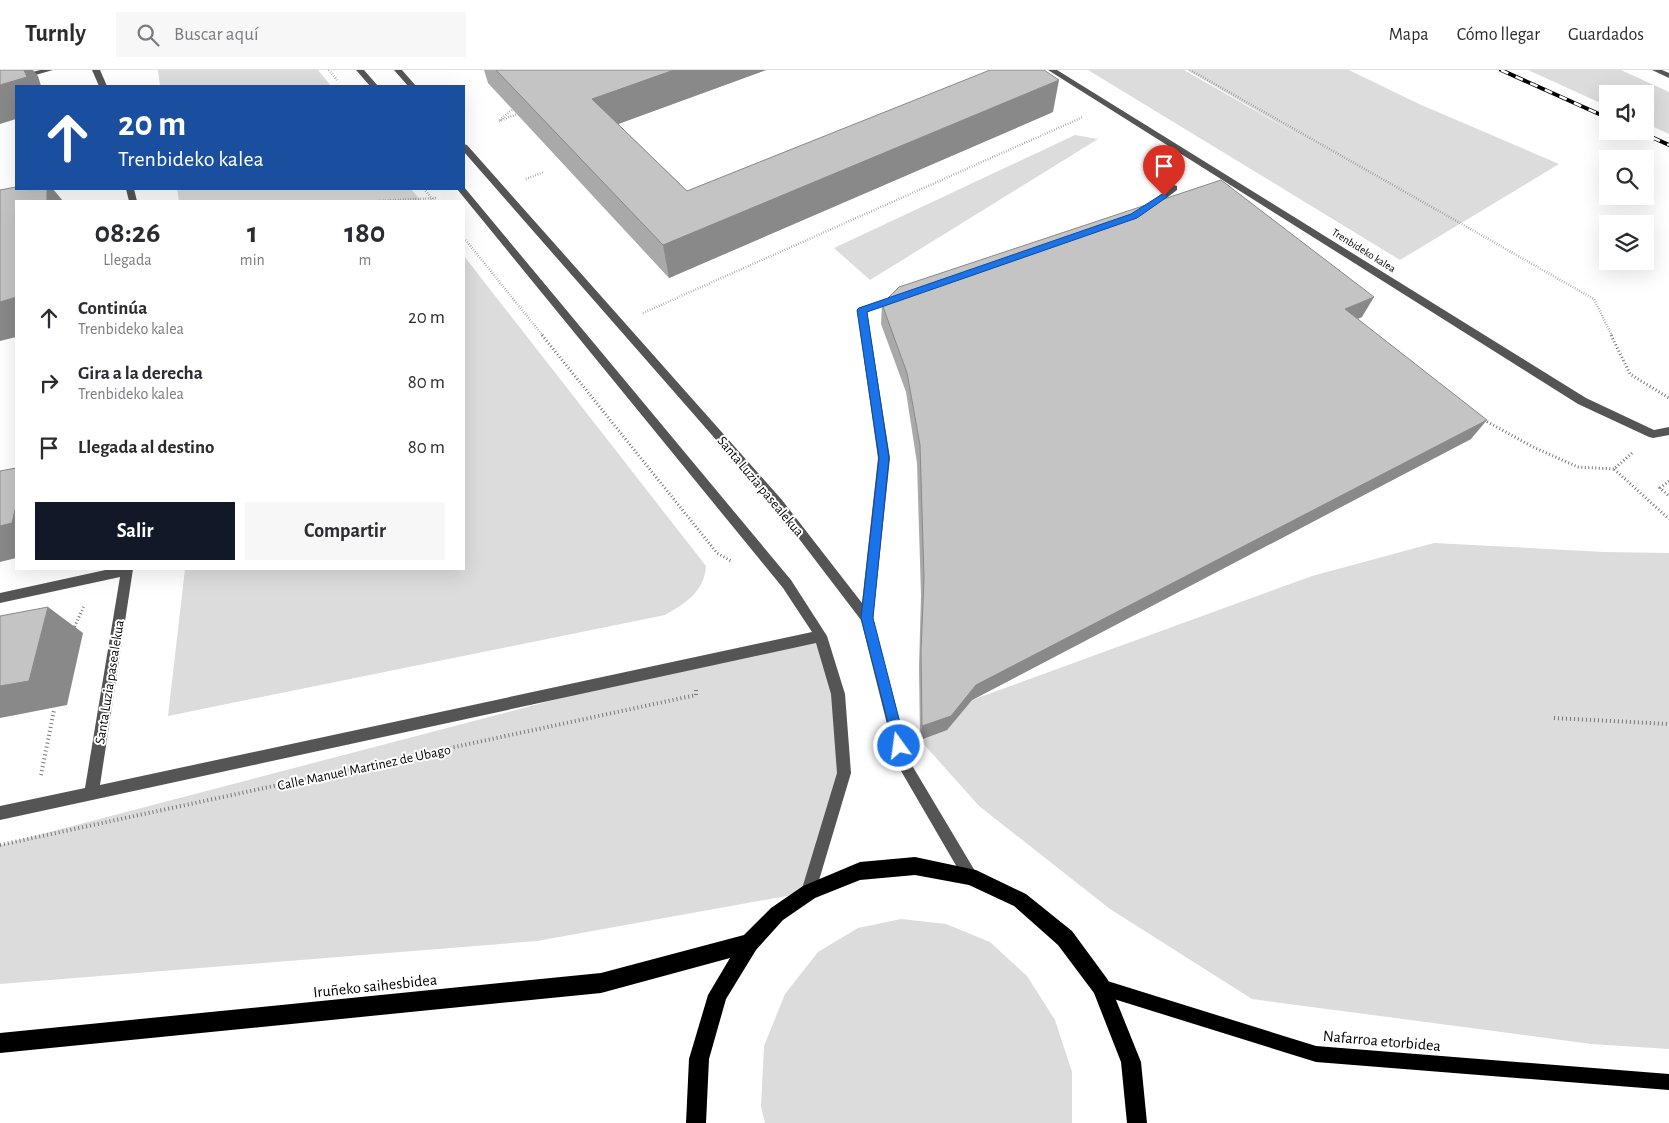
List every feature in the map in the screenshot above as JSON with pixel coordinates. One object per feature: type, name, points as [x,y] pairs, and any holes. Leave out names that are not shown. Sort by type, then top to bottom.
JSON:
[{"type":"highway","points":[[696,1123],[699,1059],[718,995],[749,943],[777,914],[809,892],[860,871],[915,866],[970,876],[1020,900],[1065,938],[1101,987],[1131,1062],[1137,1123]]},
{"type":"highway","name":"Iruñeko saihesbidea","points":[[0,1043],[601,983],[749,943]]},
{"type":"main road","name":"Nafarroa etorbidea","points":[[1101,987],[1316,1054],[1669,1082]]},
{"type":"street","points":[[0,83],[49,70]]},
{"type":"street","points":[[96,70],[103,85]]},
{"type":"street","points":[[360,70],[373,85]]},
{"type":"street","points":[[398,70],[411,85]]},
{"type":"street","name":"Trenbideko kalea","points":[[1052,70],[1582,401],[1653,434]]},
{"type":"street","points":[[1656,70],[1669,76]]},
{"type":"street","name":"Santa Luzia pasealekua","points":[[465,148],[778,503],[867,618],[904,764],[970,876]]},
{"type":"street","points":[[1134,216],[1174,188]]},
{"type":"street","points":[[461,190],[787,584],[821,636],[838,694],[844,773],[809,892]]},
{"type":"street","points":[[867,618],[884,458],[862,310],[909,294]]},
{"type":"street","points":[[1653,434],[1669,431]]},
{"type":"street","name":"Santa Luzia pasealekua","points":[[0,598],[123,570]]},
{"type":"street","name":"Santa Luzia pasealekua","points":[[91,794],[127,570]]},
{"type":"street","points":[[0,814],[821,636]]},
{"type":"path","points":[[1190,70],[1594,299],[1630,374],[1669,398]]},
{"type":"path","points":[[520,106],[510,109],[500,121],[525,112]]},
{"type":"path","points":[[619,324],[1108,106]]},
{"type":"path","points":[[425,190],[431,198]]},
{"type":"path","points":[[396,200],[444,198]]},
{"type":"path","points":[[465,239],[717,553],[736,563]]},
{"type":"path","points":[[1483,419],[1533,447],[1578,467],[1614,469],[1669,519]]},
{"type":"path","points":[[1614,469],[1653,434]]},
{"type":"path","points":[[1669,481],[1660,488],[1669,496]]},
{"type":"path","name":"Calle Manuel Martinez de Ubago","points":[[0,845],[696,695],[699,662]]},
{"type":"path","points":[[40,777],[54,710]]},
{"type":"path","points":[[1554,718],[1669,724]]},
{"type":"shaded area","points":[[158,70],[318,70],[330,85],[160,85]]},
{"type":"shaded area","points":[[1088,70],[1184,70],[1312,143],[1187,70],[1349,70],[1419,104],[1559,164],[1400,260]]},
{"type":"shaded area","points":[[1528,70],[1621,70],[1654,85],[1599,85],[1599,102]]},
{"type":"shaded area","points":[[1654,85],[1669,92],[1669,134],[1654,127]]},
{"type":"shaded area","points":[[1075,135],[1098,139],[870,280],[834,248]]},
{"type":"shaded area","points":[[177,190],[412,190],[420,200],[179,200]]},
{"type":"shaded area","points":[[465,257],[706,566],[702,583],[693,596],[665,615],[168,716],[185,570],[465,570]]},
{"type":"shaded area","points":[[1434,543],[1604,552],[1669,553],[1669,1049],[1591,1044],[1252,999],[1110,909],[979,806],[920,740],[947,730],[972,700],[1312,576]]},
{"type":"shaded area","points":[[821,636],[838,694],[844,773],[809,892],[537,941],[0,984],[0,845],[699,662]]},
{"type":"shaded area","points":[[901,919],[946,924],[990,942],[1027,976],[1055,1020],[1072,1072],[1072,1123],[765,1123],[761,1107],[764,1046],[785,994],[818,952],[858,928]]},
{"type":"building","points":[[0,70],[24,70],[27,77],[0,85]]},
{"type":"building","points":[[496,70],[674,70],[592,99],[687,191],[990,70],[1044,70],[1059,80],[663,245]]},
{"type":"building","points":[[1221,180],[1374,297],[1345,309],[1487,420],[976,685],[951,716],[922,726],[921,651],[924,578],[920,445],[907,373],[882,304],[899,287]]},
{"type":"building","points":[[15,187],[15,190],[47,190],[47,200],[15,200],[15,297],[0,302],[0,190]]},
{"type":"building","points":[[15,468],[15,510],[12,523],[0,526],[0,471]]},
{"type":"building","points":[[48,607],[29,681],[0,686],[0,616]]},
{"type":"railway","points":[[1501,70],[1599,114]]},
{"type":"railway","points":[[1654,138],[1669,145]]},
{"type":"route","points":[[899,746],[867,618],[884,458],[862,310],[1134,216],[1164,196]]}]
